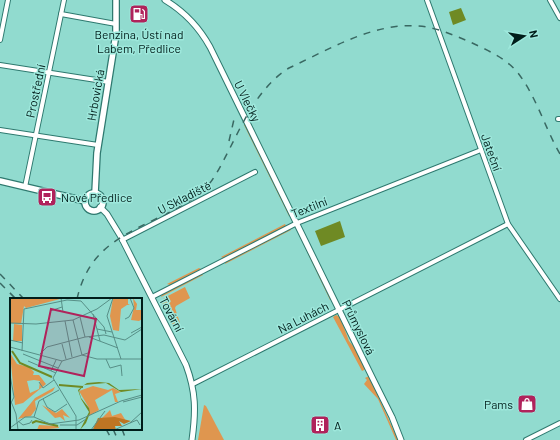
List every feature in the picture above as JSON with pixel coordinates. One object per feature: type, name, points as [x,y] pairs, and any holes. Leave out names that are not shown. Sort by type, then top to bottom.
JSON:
[{"type":"main road","name":"Hrbovická","points":[[95,193],[95,169],[98,145],[115,46],[116,0]]},
{"type":"main road","points":[[0,180],[85,201]]},
{"type":"main road","points":[[95,193],[101,198],[102,203],[100,208],[97,210],[90,210],[85,201],[88,196],[95,193]]},
{"type":"street","points":[[0,40],[8,0]]},
{"type":"street","name":"Prostřední","points":[[25,186],[64,0]]},
{"type":"street","name":"U Vlečky","points":[[166,0],[188,16],[203,35],[297,223]]},
{"type":"street","name":"Jateční","points":[[428,0],[508,224],[560,299]]},
{"type":"street","points":[[551,0],[560,18]]},
{"type":"street","points":[[61,14],[116,24]]},
{"type":"street","points":[[0,65],[109,82]]},
{"type":"street","points":[[0,130],[98,145]]},
{"type":"street","name":"Textilní","points":[[152,297],[297,223],[481,150]]},
{"type":"street","name":"U Skladiště","points":[[122,240],[255,172]]},
{"type":"street","name":"Tovární","points":[[100,208],[107,214],[122,240],[180,350],[193,384],[195,413],[192,440]]},
{"type":"street","name":"Průmyslová","points":[[297,223],[392,417],[401,440]]},
{"type":"street","name":"Na Luhách","points":[[193,384],[508,224]]},
{"type":"street","points":[[526,440],[560,423]]},
{"type":"shaded area","points":[[461,8],[466,20],[453,25],[449,12]]},
{"type":"shaded area","points":[[244,123],[290,216],[289,216]]},
{"type":"shaded area","points":[[340,221],[345,237],[321,246],[315,231]]},
{"type":"shaded area","points":[[285,224],[286,226],[223,258],[221,257]]},
{"type":"shaded area","points":[[290,229],[291,230],[225,264],[226,261]]},
{"type":"shaded area","points":[[299,232],[331,300],[298,233]]},
{"type":"shaded area","points":[[199,268],[201,269],[170,285],[167,284]]},
{"type":"shaded area","points":[[202,273],[203,275],[161,297],[162,294]]},
{"type":"shaded area","points":[[185,287],[190,298],[176,306],[175,308],[180,323],[173,326],[162,303],[164,298]]},
{"type":"shaded area","points":[[336,315],[340,317],[349,341],[355,348],[366,369],[362,371],[333,317]]},
{"type":"shaded area","points":[[369,376],[398,440],[396,440],[378,399],[364,384],[367,380],[365,378]]},
{"type":"shaded area","points":[[204,405],[206,406],[224,440],[198,440]]},
{"type":"railway","points":[[77,298],[90,266],[100,254],[124,235],[190,201],[206,188],[217,173],[254,104],[261,94],[279,75],[289,68],[339,44],[374,31],[391,27],[427,27],[444,31],[489,51],[502,59],[518,73],[524,82],[560,154]]},
{"type":"railway","points":[[229,141],[235,115]]},
{"type":"railway","points":[[0,274],[23,298]]},
{"type":"railway","points":[[0,283],[15,298]]},
{"type":"railway","points":[[107,430],[112,440]]},
{"type":"railway","points":[[113,430],[118,440]]},
{"type":"railway","points":[[122,430],[126,440]]},
{"type":"place","name":"Benzina, Ústí nad Labem, Předlice","points":[[139,14]]},
{"type":"place","name":"Nové Předlice","points":[[47,197]]},
{"type":"place","name":"Pams","points":[[527,404]]},
{"type":"place","name":"A","points":[[320,425]]}]
